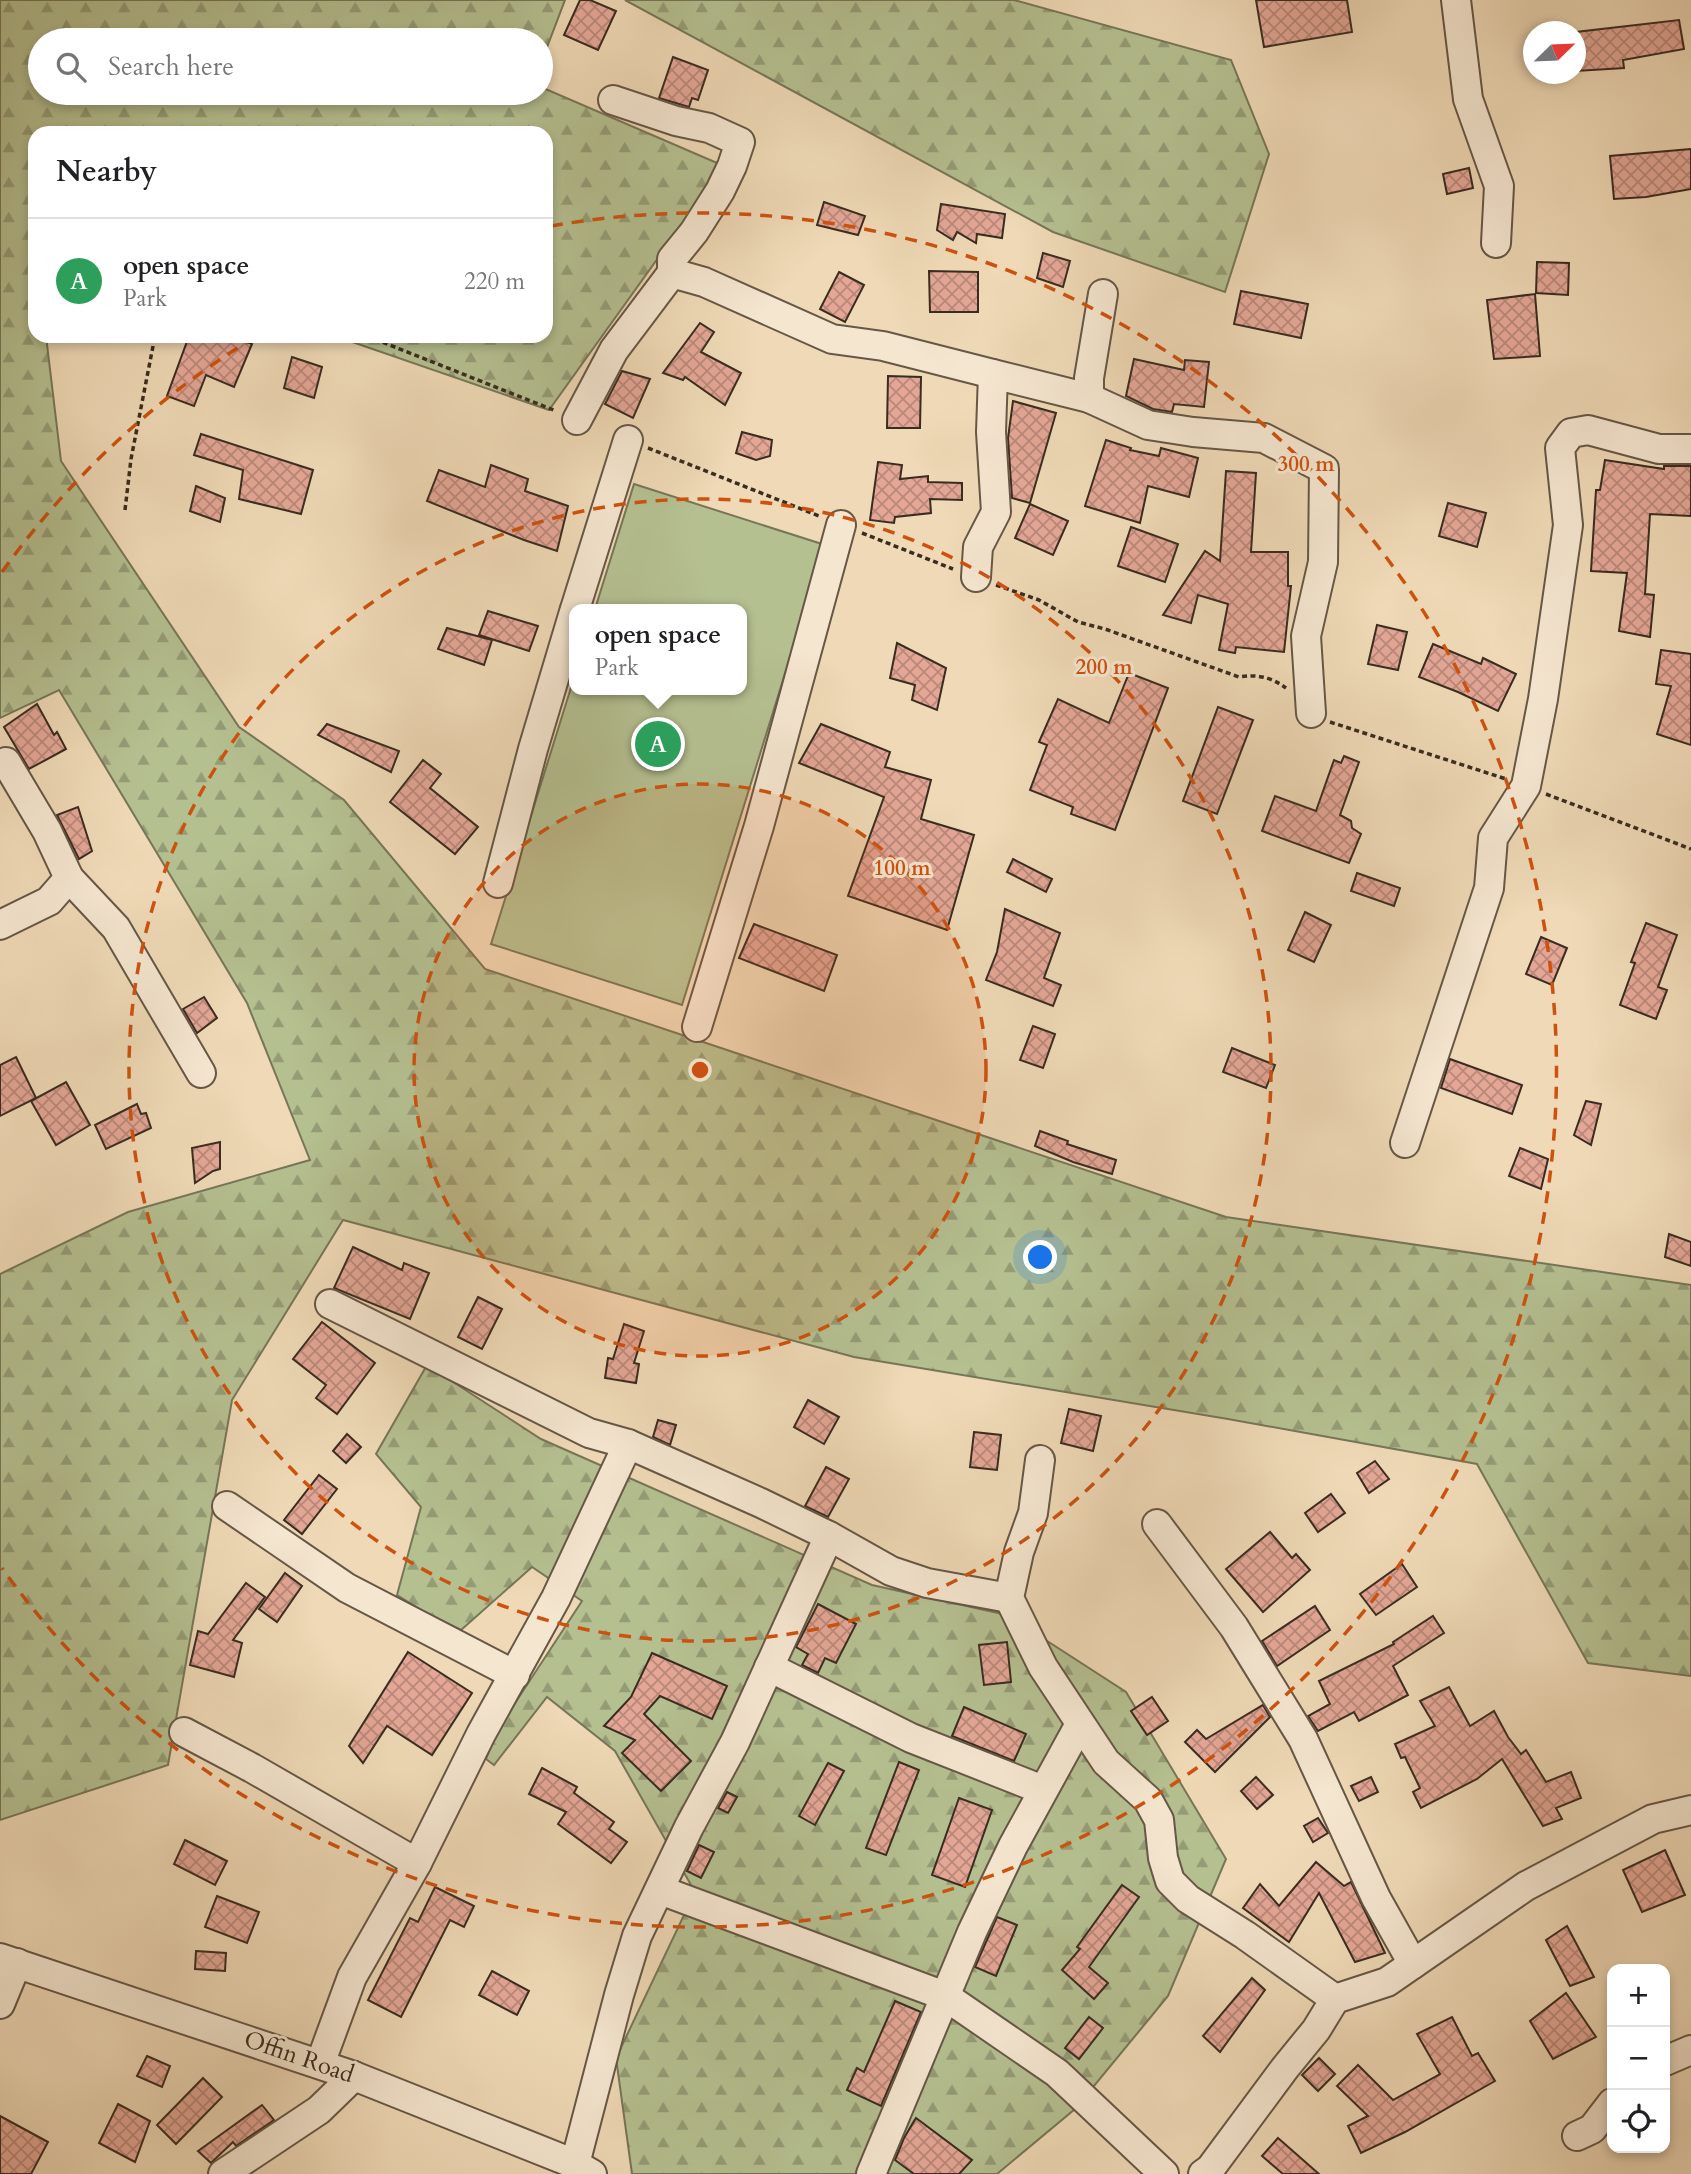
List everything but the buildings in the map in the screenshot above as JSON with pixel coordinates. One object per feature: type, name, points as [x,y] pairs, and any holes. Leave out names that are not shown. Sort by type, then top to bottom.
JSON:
[{"type":"street","points":[[1456,0],[1468,99],[1499,186],[1496,243]]},
{"type":"street","points":[[577,419],[614,349],[672,273],[673,259],[720,191],[740,142],[709,128],[676,121],[613,100]]},
{"type":"street","points":[[672,273],[704,282],[832,339],[883,346],[1089,398],[1148,425],[1265,438],[1324,469],[1323,562],[1306,636],[1311,713]]},
{"type":"street","points":[[1089,398],[1089,378],[1102,294]]},
{"type":"street","points":[[975,577],[978,547],[996,512],[991,432],[993,374]]},
{"type":"street","points":[[1405,1143],[1489,888],[1493,838],[1526,786],[1543,699],[1568,525],[1560,448],[1571,433],[1588,430],[1659,449],[1691,449]]},
{"type":"street","points":[[576,604],[628,440]]},
{"type":"street","points":[[697,1027],[759,826],[841,525]]},
{"type":"street","points":[[498,883],[569,627]]},
{"type":"street","points":[[6,762],[47,831],[69,878],[116,928],[201,1073]]},
{"type":"street","points":[[0,925],[49,901],[69,878]]},
{"type":"street","points":[[330,1304],[589,1433],[628,1444],[829,1535],[891,1571],[927,1583],[1009,1598]]},
{"type":"street","points":[[320,2064],[352,1977],[417,1863],[481,1734],[516,1675],[556,1598],[628,1444]]},
{"type":"street","points":[[1040,1460],[1033,1513],[1019,1552],[1009,1598],[1043,1667],[1106,1762],[1147,1800],[1159,1820],[1163,1858],[1170,1881],[1188,1899],[1335,1999]]},
{"type":"street","points":[[227,1506],[347,1588],[516,1675]]},
{"type":"street","points":[[1157,1524],[1234,1627],[1303,1739],[1376,1898],[1413,1964]]},
{"type":"street","points":[[584,2169],[619,1995],[637,1936],[689,1827],[735,1742],[829,1535]]},
{"type":"street","points":[[769,1667],[911,1738],[1043,1790]]},
{"type":"street","points":[[871,2174],[945,1996],[1013,1846],[1080,1724]]},
{"type":"street","points":[[184,1732],[253,1768],[417,1863]]},
{"type":"street","points":[[1203,2174],[1210,2169],[1285,2068],[1317,2030],[1335,1999],[1387,1982],[1526,1886],[1653,1819],[1691,1810]]},
{"type":"street","points":[[660,1890],[945,1996],[1057,2073],[1164,2174]]},
{"type":"street","points":[[0,2004],[8,1961]]},
{"type":"street","name":"Offin Road","points":[[8,1961],[354,2076],[584,2169]]},
{"type":"street","points":[[1670,2060],[1691,2050]]},
{"type":"street","points":[[223,2174],[319,2110],[354,2076]]},
{"type":"street","points":[[1577,2136],[1591,2129],[1607,2109]]},
{"type":"path","points":[[125,510],[131,458],[154,343]]},
{"type":"path","points":[[384,343],[577,419]]},
{"type":"path","points":[[628,440],[841,525],[1040,600],[1078,622],[1105,629],[1239,677],[1254,675],[1276,681],[1292,691],[1311,713],[1337,726],[1526,786],[1691,849]]},
{"type":"green space","points":[[0,0],[565,0],[553,32],[553,28],[28,28],[28,105],[553,105],[553,92],[724,166],[549,410],[355,343],[553,343],[553,126],[28,126],[28,343],[47,343],[61,461],[239,727],[344,800],[485,969],[1226,1217],[1691,1285],[1691,1676],[1588,1663],[1477,1464],[1228,1419],[854,1357],[343,1220],[232,1400],[168,1765],[0,1820],[0,1274],[128,1212],[310,1160],[247,1003],[59,690],[0,718]]},
{"type":"green space","points":[[625,0],[1014,0],[1231,60],[1269,154],[1225,292],[1053,232]]},
{"type":"green space","points":[[634,484],[825,545],[682,1005],[491,944],[569,694],[747,695],[747,604],[597,604]]},
{"type":"green space","points":[[427,1365],[541,1439],[872,1585],[1007,1615],[1126,1692],[1226,1859],[1168,1996],[1075,2109],[997,2174],[632,2174],[616,2058],[695,1892],[615,1751],[547,1697],[494,1765],[486,1759],[498,1729],[582,1601],[532,1567],[461,1630],[397,1595],[421,1507],[376,1454]]},
{"type":"place","name":"open space","points":[[658,744]]}]
